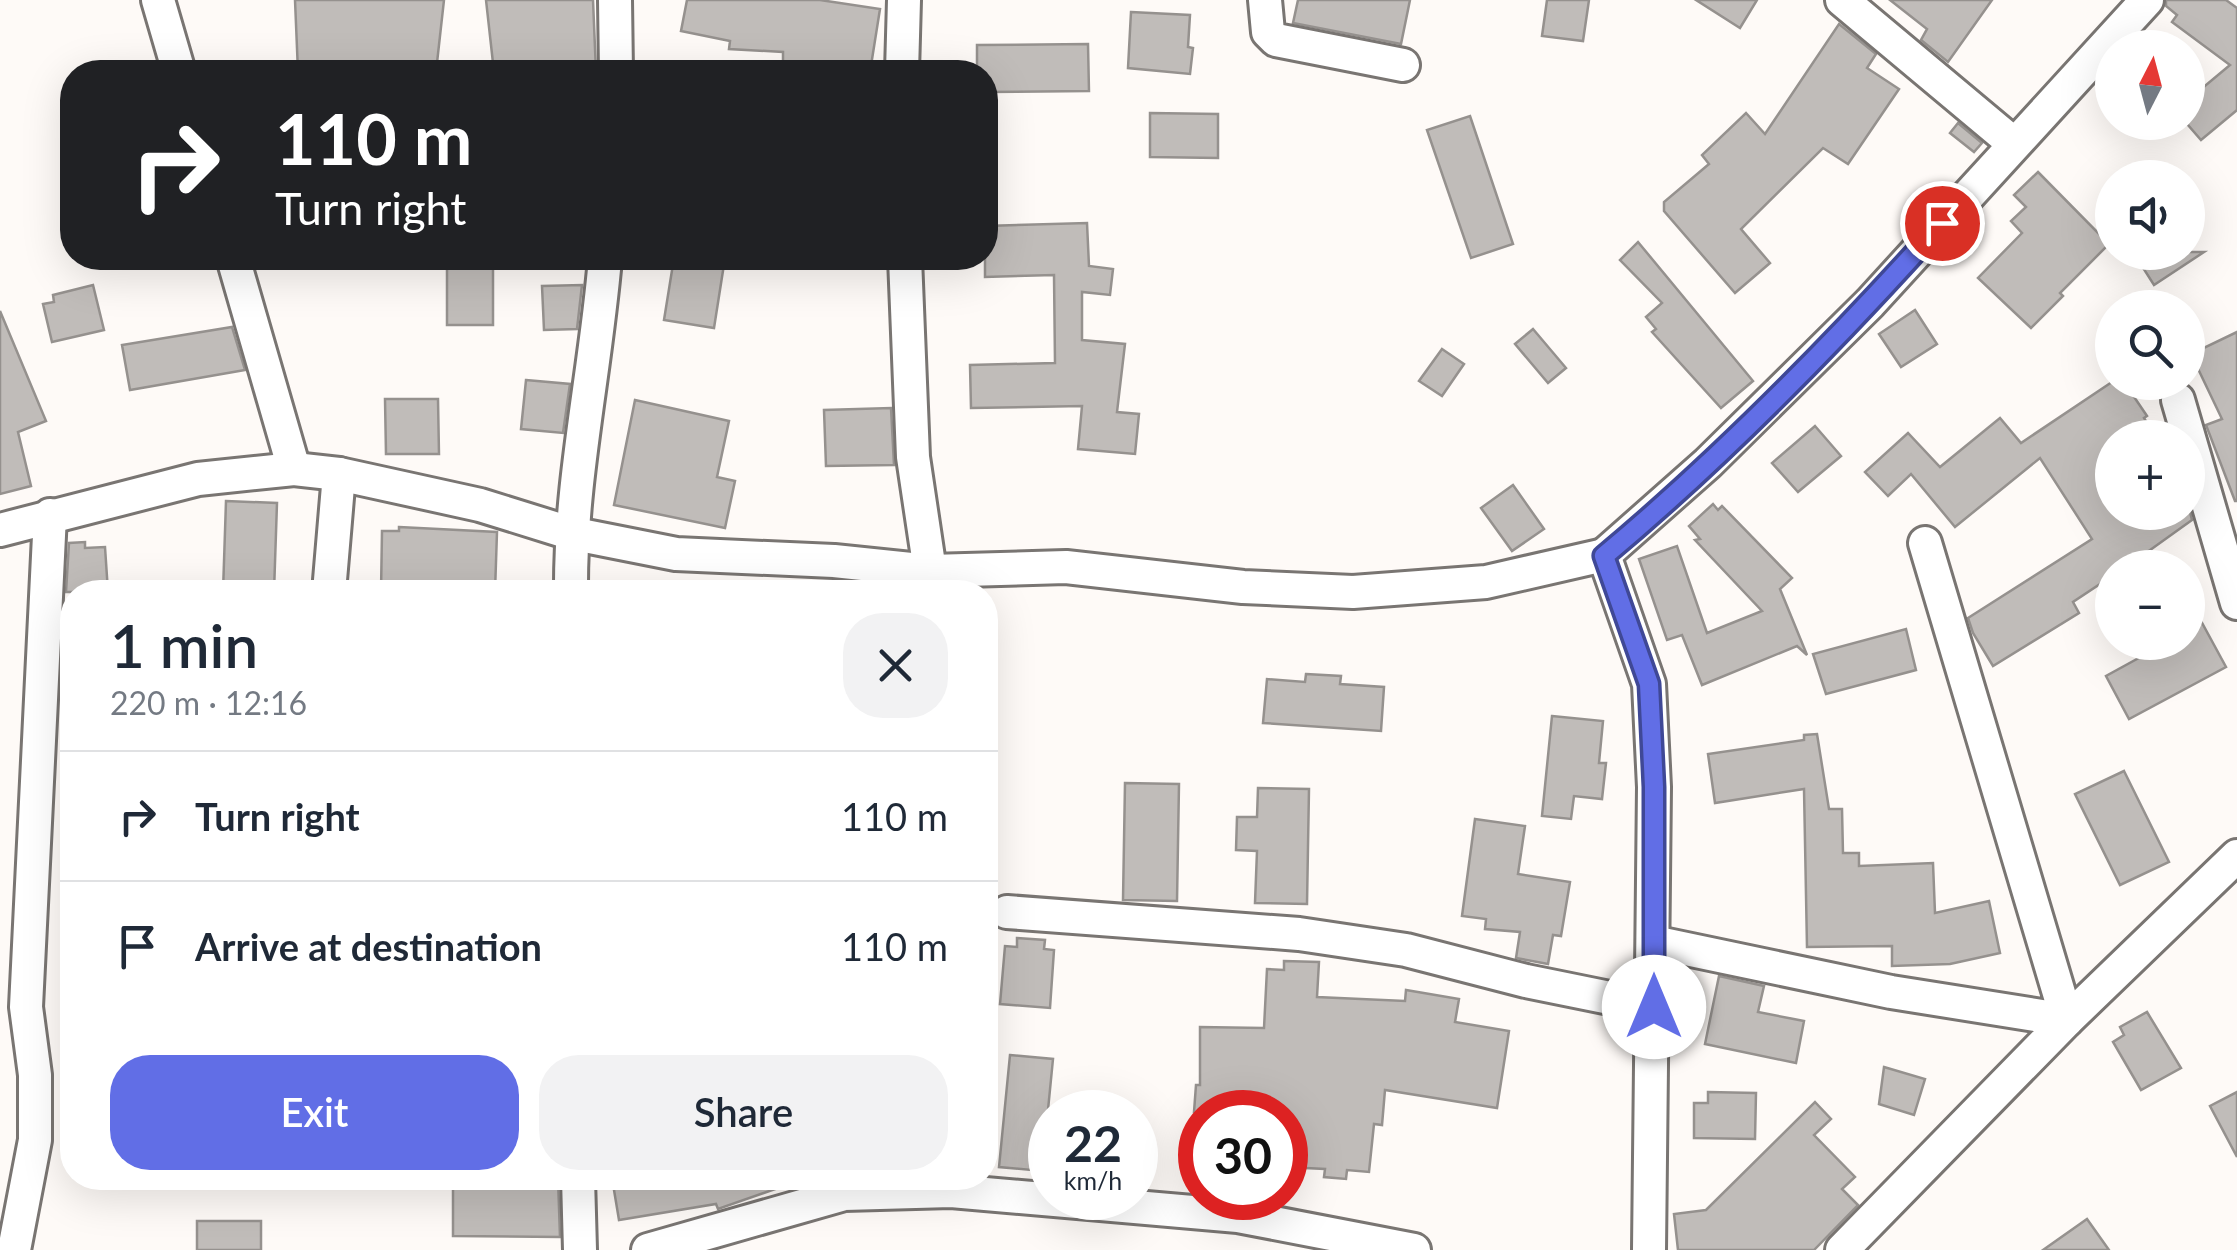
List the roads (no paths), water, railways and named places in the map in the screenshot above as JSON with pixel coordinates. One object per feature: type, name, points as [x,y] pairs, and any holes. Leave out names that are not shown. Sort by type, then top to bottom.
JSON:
[{"type":"street","points":[[158,0],[176,60]]},
{"type":"street","points":[[615,0],[616,60]]},
{"type":"street","points":[[902,60],[904,0]]},
{"type":"street","points":[[1264,0],[1268,32],[1276,40],[1403,66]]},
{"type":"street","points":[[1842,0],[2013,143]]},
{"type":"street","points":[[0,530],[198,479],[294,469],[340,474],[480,505],[570,533],[676,554],[834,561],[930,571],[1066,567],[1243,587],[1353,592],[1486,582],[1604,556],[1708,463],[1870,304],[2147,0]]},
{"type":"street","points":[[236,270],[294,469]]},
{"type":"street","points":[[571,580],[570,533],[604,270]]},
{"type":"street","points":[[905,270],[913,457],[930,571]]},
{"type":"street","points":[[2178,400],[2237,603]]},
{"type":"street","points":[[331,580],[340,474]]},
{"type":"street","points":[[14,1250],[35,1140],[35,1076],[26,1006],[50,515]]},
{"type":"street","points":[[1925,543],[2067,1020]]},
{"type":"street","points":[[1604,556],[1649,684],[1654,787],[1649,1250]]},
{"type":"street","points":[[1842,1250],[2067,1020],[2237,856]]},
{"type":"street","points":[[1007,912],[1299,934],[1406,950],[1654,1007]]},
{"type":"street","points":[[1653,942],[1891,992],[2067,1020]]},
{"type":"street","points":[[578,1190],[580,1250]]},
{"type":"street","points":[[648,1250],[844,1194],[951,1190],[1238,1216],[1414,1250]]}]
